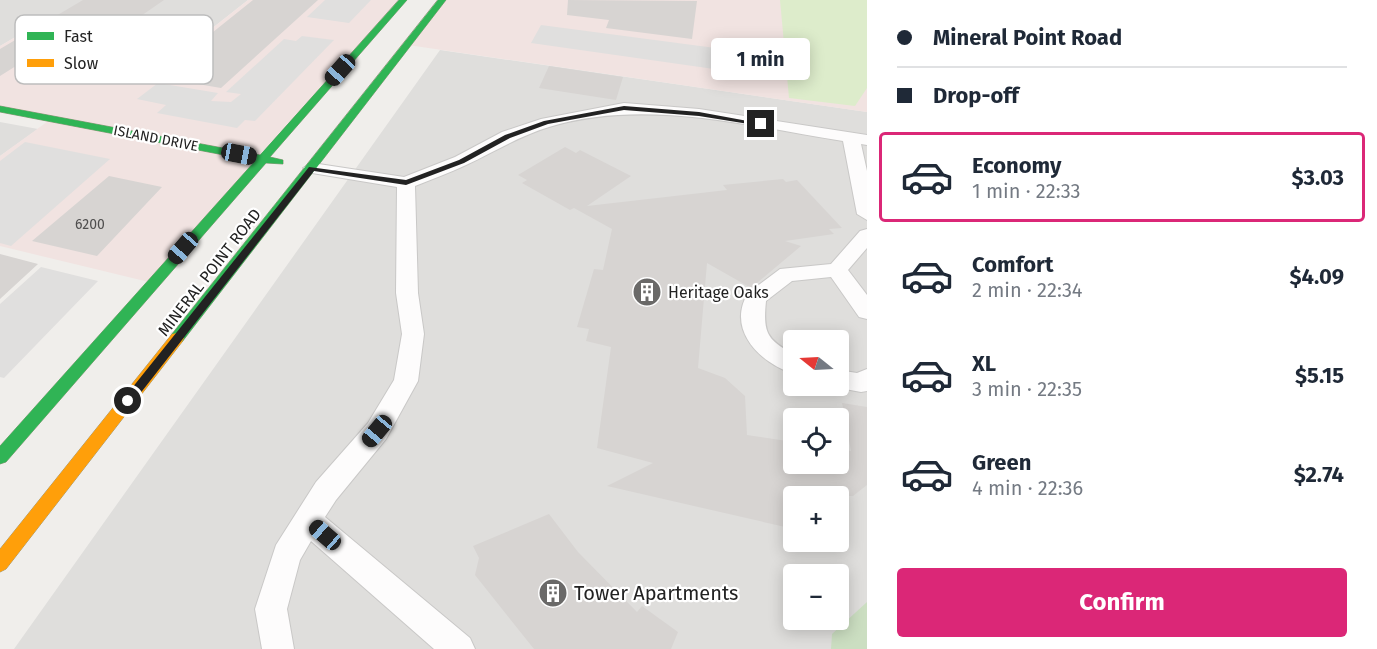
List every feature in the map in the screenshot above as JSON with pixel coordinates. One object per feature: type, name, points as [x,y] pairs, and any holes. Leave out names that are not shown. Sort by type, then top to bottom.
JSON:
[{"type":"main road","name":"MINERAL POINT ROAD","points":[[0,457],[261,158],[403,0]]},
{"type":"main road","name":"MINERAL POINT ROAD","points":[[0,563],[442,0]]},
{"type":"main road","name":"ISLAND DRIVE","points":[[0,109],[312,168]]},
{"type":"street","points":[[312,168],[406,183],[461,161],[508,136],[537,126],[624,108],[699,114],[859,139],[867,214]]},
{"type":"street","points":[[278,649],[271,609],[286,555],[326,491],[377,431],[406,381],[413,334],[407,293],[406,183]]},
{"type":"street","points":[[783,360],[764,350],[752,322],[756,298],[787,274],[837,270],[867,235]]},
{"type":"street","points":[[837,270],[867,311]]},
{"type":"street","points":[[849,381],[861,383],[867,378]]},
{"type":"street","points":[[308,520],[459,649]]},
{"type":"shaded area","points":[[0,0],[248,0],[213,28],[213,15],[15,15],[15,37],[0,46]]},
{"type":"shaded area","points":[[248,0],[403,0],[153,283],[0,246],[0,156],[51,119],[0,109],[0,46],[15,37],[15,84],[213,84],[213,28]]},
{"type":"shaded area","points":[[325,0],[371,0],[349,23],[307,17]]},
{"type":"shaded area","points":[[442,0],[867,0],[867,112],[408,45]]},
{"type":"shaded area","points":[[541,25],[723,49],[721,70],[531,43]]},
{"type":"shaded area","points":[[302,36],[334,40],[255,121],[245,120],[237,128],[157,113],[166,105],[137,99],[157,84],[164,84],[218,93],[211,101],[231,102],[241,94],[226,92],[284,39],[296,41]]},
{"type":"shaded area","points":[[440,50],[867,112],[867,649],[14,649]]},
{"type":"shaded area","points":[[0,122],[38,129],[0,156]]},
{"type":"shaded area","points":[[25,142],[110,159],[11,246],[0,243],[0,161]]},
{"type":"shaded area","points":[[41,267],[98,281],[4,378],[0,377],[0,304]]},
{"type":"green space","points":[[780,0],[867,0],[867,88],[855,106],[789,98]]},
{"type":"green space","points":[[867,602],[867,649],[831,649],[832,634],[836,630],[849,630],[849,618]]},
{"type":"building","points":[[83,0],[164,0],[142,15],[58,15]]},
{"type":"building","points":[[253,0],[318,0],[221,88],[198,84],[213,84],[213,32]]},
{"type":"building","points":[[568,0],[697,1],[692,39],[606,28],[609,20],[567,15]]},
{"type":"building","points":[[15,40],[15,67],[0,76],[0,49]]},
{"type":"building","points":[[549,66],[623,77],[616,100],[539,88]]},
{"type":"building","points":[[565,147],[576,153],[580,150],[631,176],[587,206],[727,190],[723,185],[783,179],[786,182],[797,180],[842,228],[829,229],[834,234],[785,241],[801,246],[751,288],[707,263],[698,368],[725,378],[745,396],[747,435],[783,440],[783,474],[849,474],[849,451],[851,451],[849,408],[843,408],[842,403],[867,407],[867,485],[853,496],[849,496],[849,486],[783,486],[783,526],[607,486],[653,463],[597,448],[611,347],[586,341],[589,329],[577,327],[594,269],[603,270],[612,229],[574,208],[570,210],[522,183],[527,180],[518,175]]},
{"type":"building","points":[[109,176],[162,187],[97,256],[32,241]]},
{"type":"building","points":[[0,254],[38,264],[0,299]]},
{"type":"building","name":"Tower Apartments","points":[[549,514],[578,552],[637,612],[642,606],[678,632],[671,649],[534,649],[475,575],[479,558],[473,546]]},
{"type":"traffic: fast","points":[[0,457],[403,0]]},
{"type":"traffic: fast","points":[[177,338],[442,0]]},
{"type":"traffic: fast","points":[[0,109],[279,162]]},
{"type":"traffic: slow","points":[[0,563],[177,338]]},
{"type":"place","name":"Heritage Oaks","points":[[647,292]]},
{"type":"place","name":"Tower Apartments","points":[[553,593]]},
{"type":"route","points":[[128,401],[312,168],[406,183],[461,161],[508,136],[547,123],[624,108],[699,114],[761,124]]}]
